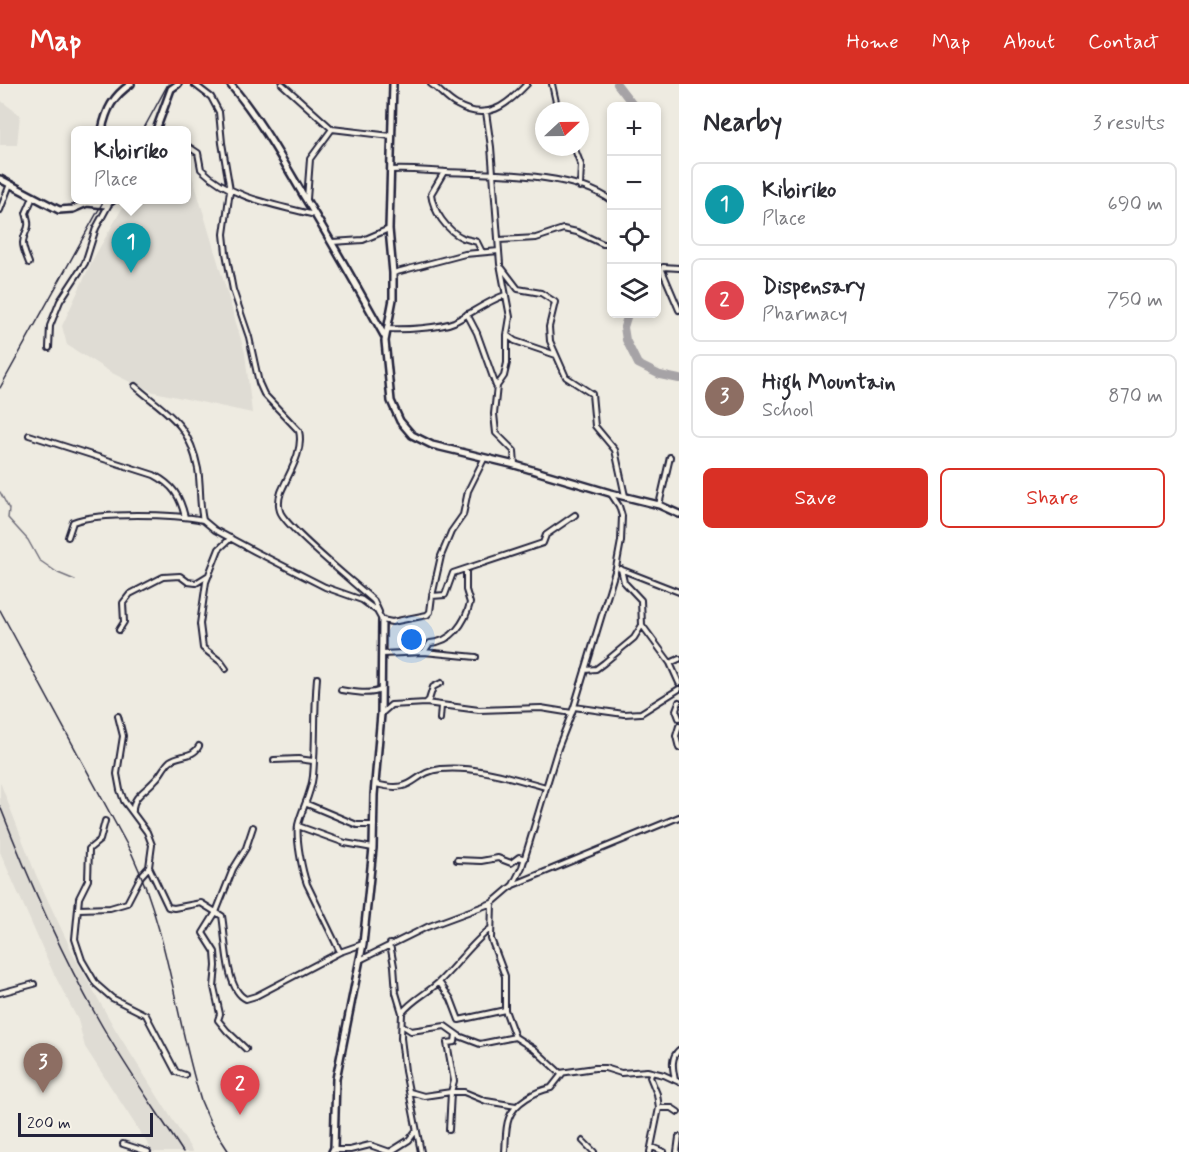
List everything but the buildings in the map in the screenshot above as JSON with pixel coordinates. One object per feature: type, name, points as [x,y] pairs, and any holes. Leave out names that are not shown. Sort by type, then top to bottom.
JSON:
[{"type":"street","points":[[103,126],[105,115],[116,96],[131,84]]},
{"type":"street","points":[[157,126],[171,89],[178,84]]},
{"type":"street","points":[[194,84],[211,97],[219,112],[230,190],[224,234],[226,253],[233,290],[249,337],[259,383],[264,394],[299,431],[301,439],[299,452],[279,498],[280,510],[294,529],[374,601],[382,618],[381,714],[373,848],[363,944],[336,1079],[332,1151],[373,1145],[390,1152],[409,1140],[416,1129]]},
{"type":"street","points":[[230,84],[268,134],[385,337]]},
{"type":"street","points":[[282,84],[332,129],[391,136]]},
{"type":"street","points":[[393,84],[389,229],[393,299],[385,337],[391,401],[396,416],[408,431],[432,445],[515,465],[610,494],[659,505],[679,514]]},
{"type":"street","points":[[431,84],[457,105],[486,112],[500,108],[527,84]]},
{"type":"street","points":[[552,84],[556,102]]},
{"type":"street","points":[[486,112],[500,264],[510,317],[507,335],[507,363],[504,376],[497,386]]},
{"type":"street","points":[[306,200],[310,159],[332,129]]},
{"type":"street","points":[[191,148],[198,153],[201,170],[230,190],[262,202],[316,215]]},
{"type":"street","points":[[578,156],[581,165],[580,187]]},
{"type":"street","points":[[391,170],[518,174],[580,187],[607,198]]},
{"type":"street","points":[[444,172],[432,194],[436,210],[443,221],[459,235],[477,242],[482,252]]},
{"type":"street","points":[[0,179],[60,210],[73,209],[85,204]]},
{"type":"street","points":[[0,210],[10,184]]},
{"type":"street","points":[[29,263],[23,240],[29,228],[26,213],[33,197]]},
{"type":"street","points":[[49,348],[50,326],[60,301],[85,263],[96,228],[111,204]]},
{"type":"street","points":[[332,242],[363,240],[389,229]]},
{"type":"street","points":[[499,240],[536,238],[563,229],[607,244]]},
{"type":"street","points":[[393,273],[455,257],[499,251]]},
{"type":"street","points":[[500,264],[504,273],[518,289],[534,290],[555,302],[549,337],[566,377],[592,394],[595,426],[615,450],[626,497]]},
{"type":"street","points":[[679,268],[667,266],[662,270],[679,310]]},
{"type":"street","points":[[387,329],[407,330],[446,324],[505,295]]},
{"type":"street","points":[[467,314],[477,333],[497,386],[494,414],[496,433],[513,451],[515,465]]},
{"type":"street","points":[[507,335],[515,341],[557,356]]},
{"type":"street","points":[[135,386],[166,410],[183,429],[198,470],[203,520]]},
{"type":"street","points":[[29,435],[154,474],[177,492],[185,517]]},
{"type":"street","points":[[659,505],[670,457]]},
{"type":"street","points":[[68,537],[73,522],[88,518],[146,516],[203,520],[215,530],[325,587],[362,600],[382,618],[392,622],[428,615],[430,612],[444,548],[451,532],[463,515],[468,491],[484,459]]},
{"type":"street","points":[[513,885],[525,859],[546,787],[618,569],[622,516],[619,506],[610,494]]},
{"type":"street","points":[[432,596],[445,595],[453,573],[543,543],[546,535],[575,515]]},
{"type":"street","points":[[226,669],[221,662],[207,653],[202,643],[200,624],[205,586],[219,549],[231,538]]},
{"type":"street","points":[[424,652],[430,643],[440,642],[453,634],[461,624],[470,603],[466,590],[466,569]]},
{"type":"street","points":[[618,569],[679,592]]},
{"type":"street","points":[[585,670],[596,669],[604,663],[634,638],[642,625],[641,600],[624,582],[618,569]]},
{"type":"street","points":[[119,630],[124,622],[123,603],[130,594],[163,577],[180,576],[188,582],[196,583],[210,575]]},
{"type":"street","points":[[642,625],[670,663],[679,683]]},
{"type":"street","points":[[382,654],[424,652],[476,657]]},
{"type":"street","points":[[670,663],[679,659]]},
{"type":"street","points":[[317,678],[313,724],[312,783],[298,826],[304,875],[340,952]]},
{"type":"street","points":[[426,703],[433,687],[441,683]]},
{"type":"street","points":[[340,690],[375,692],[382,688]]},
{"type":"street","points":[[574,707],[624,714],[641,713],[679,689]]},
{"type":"street","points":[[679,702],[676,710],[679,718]]},
{"type":"street","points":[[381,714],[391,705],[426,703],[479,710],[541,708],[572,713]]},
{"type":"street","points":[[441,705],[441,719]]},
{"type":"street","points":[[79,909],[110,908],[125,904],[149,867],[152,845],[134,811],[124,801],[117,781],[117,763],[123,736],[118,716]]},
{"type":"street","points":[[679,726],[676,736],[679,748]]},
{"type":"street","points":[[134,811],[133,804],[157,779],[169,762],[193,753],[200,746]]},
{"type":"street","points":[[274,760],[314,761]]},
{"type":"street","points":[[376,784],[400,788],[413,783],[429,772],[466,769],[546,787]]},
{"type":"street","points":[[306,804],[357,825],[374,825]]},
{"type":"street","points":[[359,960],[427,927],[492,903],[513,885],[679,817]]},
{"type":"street","points":[[105,821],[100,840],[89,849],[88,880],[80,895],[75,939],[85,968],[96,984],[112,998],[146,1015],[176,1072],[184,1075]]},
{"type":"street","points":[[246,1049],[218,1020],[220,1014],[214,987],[215,952],[203,933],[216,912],[233,869],[246,848],[254,826]]},
{"type":"street","points":[[298,826],[345,843],[373,848]]},
{"type":"street","points":[[457,860],[481,861],[498,858],[511,863],[519,857],[525,859]]},
{"type":"street","points":[[149,867],[168,907],[174,909],[201,903],[222,918],[228,966],[239,993],[246,999],[340,952],[363,944]]},
{"type":"street","points":[[492,903],[490,929],[492,944],[505,976],[505,1010],[515,1037],[562,1074]]},
{"type":"street","points":[[402,1013],[407,1006],[439,982],[476,940],[490,929]]},
{"type":"street","points":[[390,944],[396,993],[402,1013],[401,1038],[421,1152]]},
{"type":"street","points":[[439,982],[451,999],[459,1020],[505,1010]]},
{"type":"street","points":[[0,993],[14,987],[34,984]]},
{"type":"street","points":[[402,1024],[411,1031],[446,1026],[456,1034],[480,1044],[515,1037]]},
{"type":"street","points":[[449,1130],[454,1074],[447,1043],[455,1042],[456,1034]]},
{"type":"street","points":[[677,1081],[673,1063],[674,1055],[679,1050]]},
{"type":"street","points":[[505,1152],[508,1120],[516,1106],[541,1090],[551,1088],[562,1074],[605,1068],[621,1073],[652,1072],[677,1081]]},
{"type":"street","points":[[650,1152],[659,1107],[657,1094],[650,1077],[652,1072]]},
{"type":"street","points":[[409,1091],[433,1096],[464,1092],[486,1101],[516,1106]]},
{"type":"street","points":[[659,1107],[672,1108],[678,1112]]},
{"type":"street","points":[[677,1152],[679,1137]]},
{"type":"street","points":[[583,1141],[594,1152]]},
{"type":"street","points":[[123,1144],[148,1152]]},
{"type":"street","points":[[652,1147],[664,1152]]},
{"type":"shaded area","points":[[0,100],[20,115],[17,145],[0,145]]},
{"type":"shaded area","points":[[191,171],[245,353],[252,413],[154,392],[112,373],[67,345],[62,326],[92,261],[125,204],[191,204]]},
{"type":"shaded area","points":[[0,782],[36,875],[75,958],[115,1029],[193,1152],[153,1152],[85,1047],[78,1020],[53,972],[0,852]]},
{"type":"waterway","points":[[617,84],[631,102]]},
{"type":"waterway","points":[[627,318],[624,327],[626,340],[638,364],[660,375],[679,379]]},
{"type":"waterway","points":[[0,492],[9,509],[8,518],[28,540],[39,560],[58,573],[75,580]]},
{"type":"railway","points":[[145,126],[168,84]]},
{"type":"railway","points":[[0,388],[102,204]]},
{"type":"railway","points":[[0,610],[132,854],[163,945],[201,1101],[211,1124],[229,1152]]},
{"type":"railway","points":[[0,806],[45,913],[83,992],[117,1052],[183,1152]]},
{"type":"place","name":"Kibiriko","points":[[131,273]]},
{"type":"place","name":"High Mountain","points":[[43,1093]]},
{"type":"place","name":"Dispensary","points":[[240,1115]]}]
